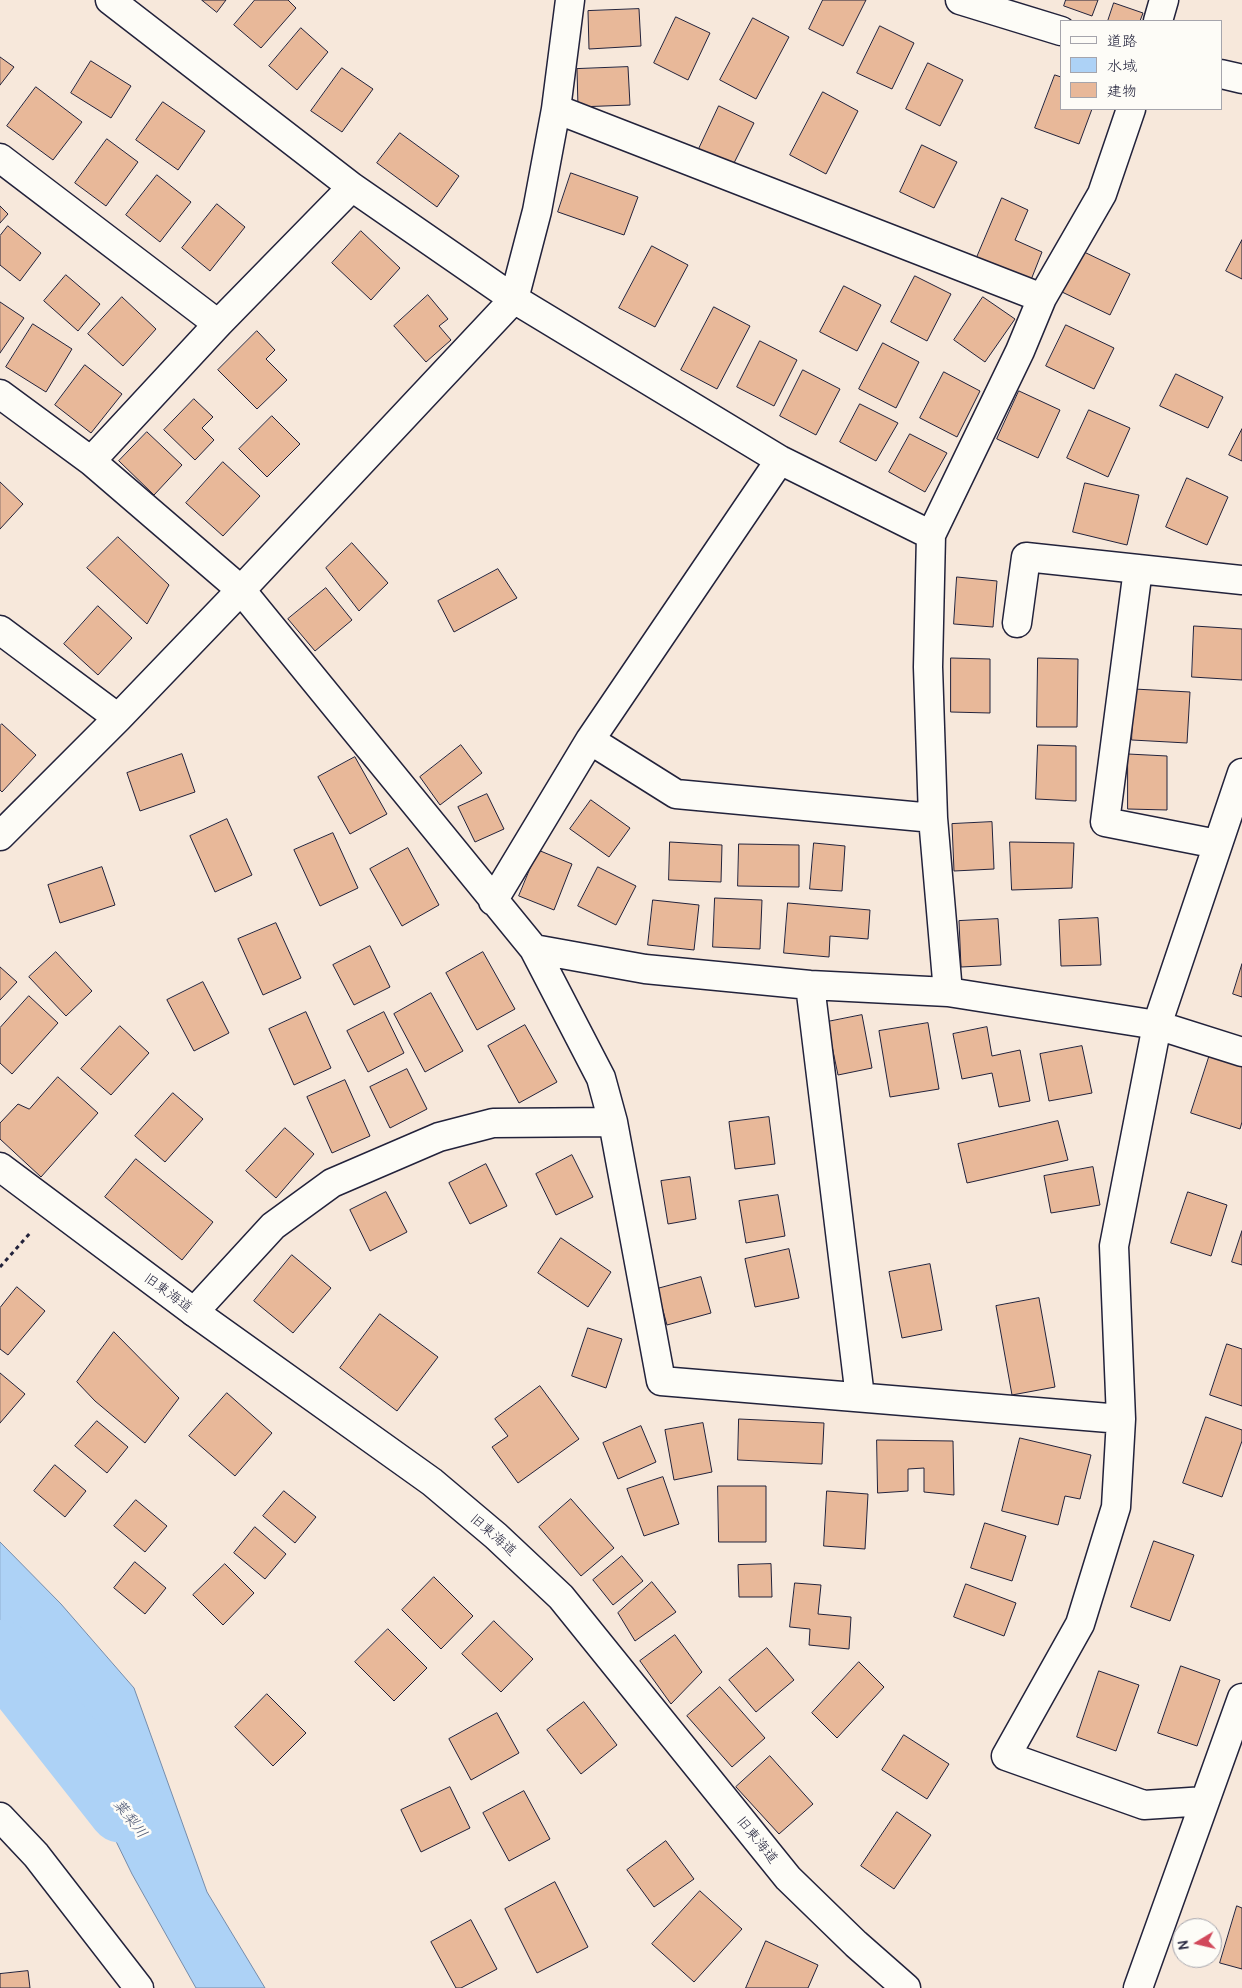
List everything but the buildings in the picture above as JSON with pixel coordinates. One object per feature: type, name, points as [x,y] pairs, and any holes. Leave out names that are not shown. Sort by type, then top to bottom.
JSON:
[{"type":"street","points":[[110,0],[352,187],[514,299],[780,460],[931,535]]},
{"type":"street","points":[[0,836],[118,718],[241,590],[514,299],[537,212],[556,110],[570,0]]},
{"type":"street","points":[[960,0],[1060,31]]},
{"type":"street","points":[[1158,20],[1164,0]]},
{"type":"street","points":[[1222,74],[1242,79]]},
{"type":"street","points":[[556,110],[1042,298]]},
{"type":"street","points":[[948,992],[934,818],[928,667],[931,535],[1020,351],[1042,298],[1102,194],[1131,110]]},
{"type":"street","points":[[0,158],[218,324]]},
{"type":"street","points":[[91,461],[218,324],[352,187]]},
{"type":"street","points":[[0,394],[91,461],[241,590],[534,949],[601,1078],[613,1122],[661,1381],[1121,1418]]},
{"type":"street","points":[[493,901],[590,740],[780,460]]},
{"type":"street","points":[[1017,623],[1026,557],[1242,580]]},
{"type":"street","points":[[1138,569],[1105,822],[1217,844]]},
{"type":"street","points":[[0,630],[118,718]]},
{"type":"street","points":[[590,740],[676,794],[934,818]]},
{"type":"street","points":[[1205,1801],[1144,1805],[1006,1756],[1080,1624],[1116,1507],[1121,1418],[1114,1246],[1157,1024],[1242,773]]},
{"type":"street","points":[[534,949],[645,969],[810,985],[948,992],[1157,1024],[1242,1052]]},
{"type":"street","points":[[810,985],[860,1397]]},
{"type":"street","points":[[194,1312],[273,1226],[332,1183],[439,1137],[493,1123],[613,1122]]},
{"type":"street","name":"旧東海道","points":[[0,1167],[194,1312],[432,1482],[496,1536],[561,1596],[788,1878],[856,1944],[906,1988]]},
{"type":"street","points":[[1138,1988],[1242,1698]]},
{"type":"street","points":[[0,1817],[36,1855],[139,1988]]},
{"type":"path","points":[[0,1267],[53,1208]]},
{"type":"water","points":[[0,1542],[61,1604],[134,1688],[207,1892],[265,1988],[196,1988],[132,1874],[49,1704],[0,1654]]},
{"type":"waterway","name":"葉梨川","points":[[0,1654],[122,1809]]}]
